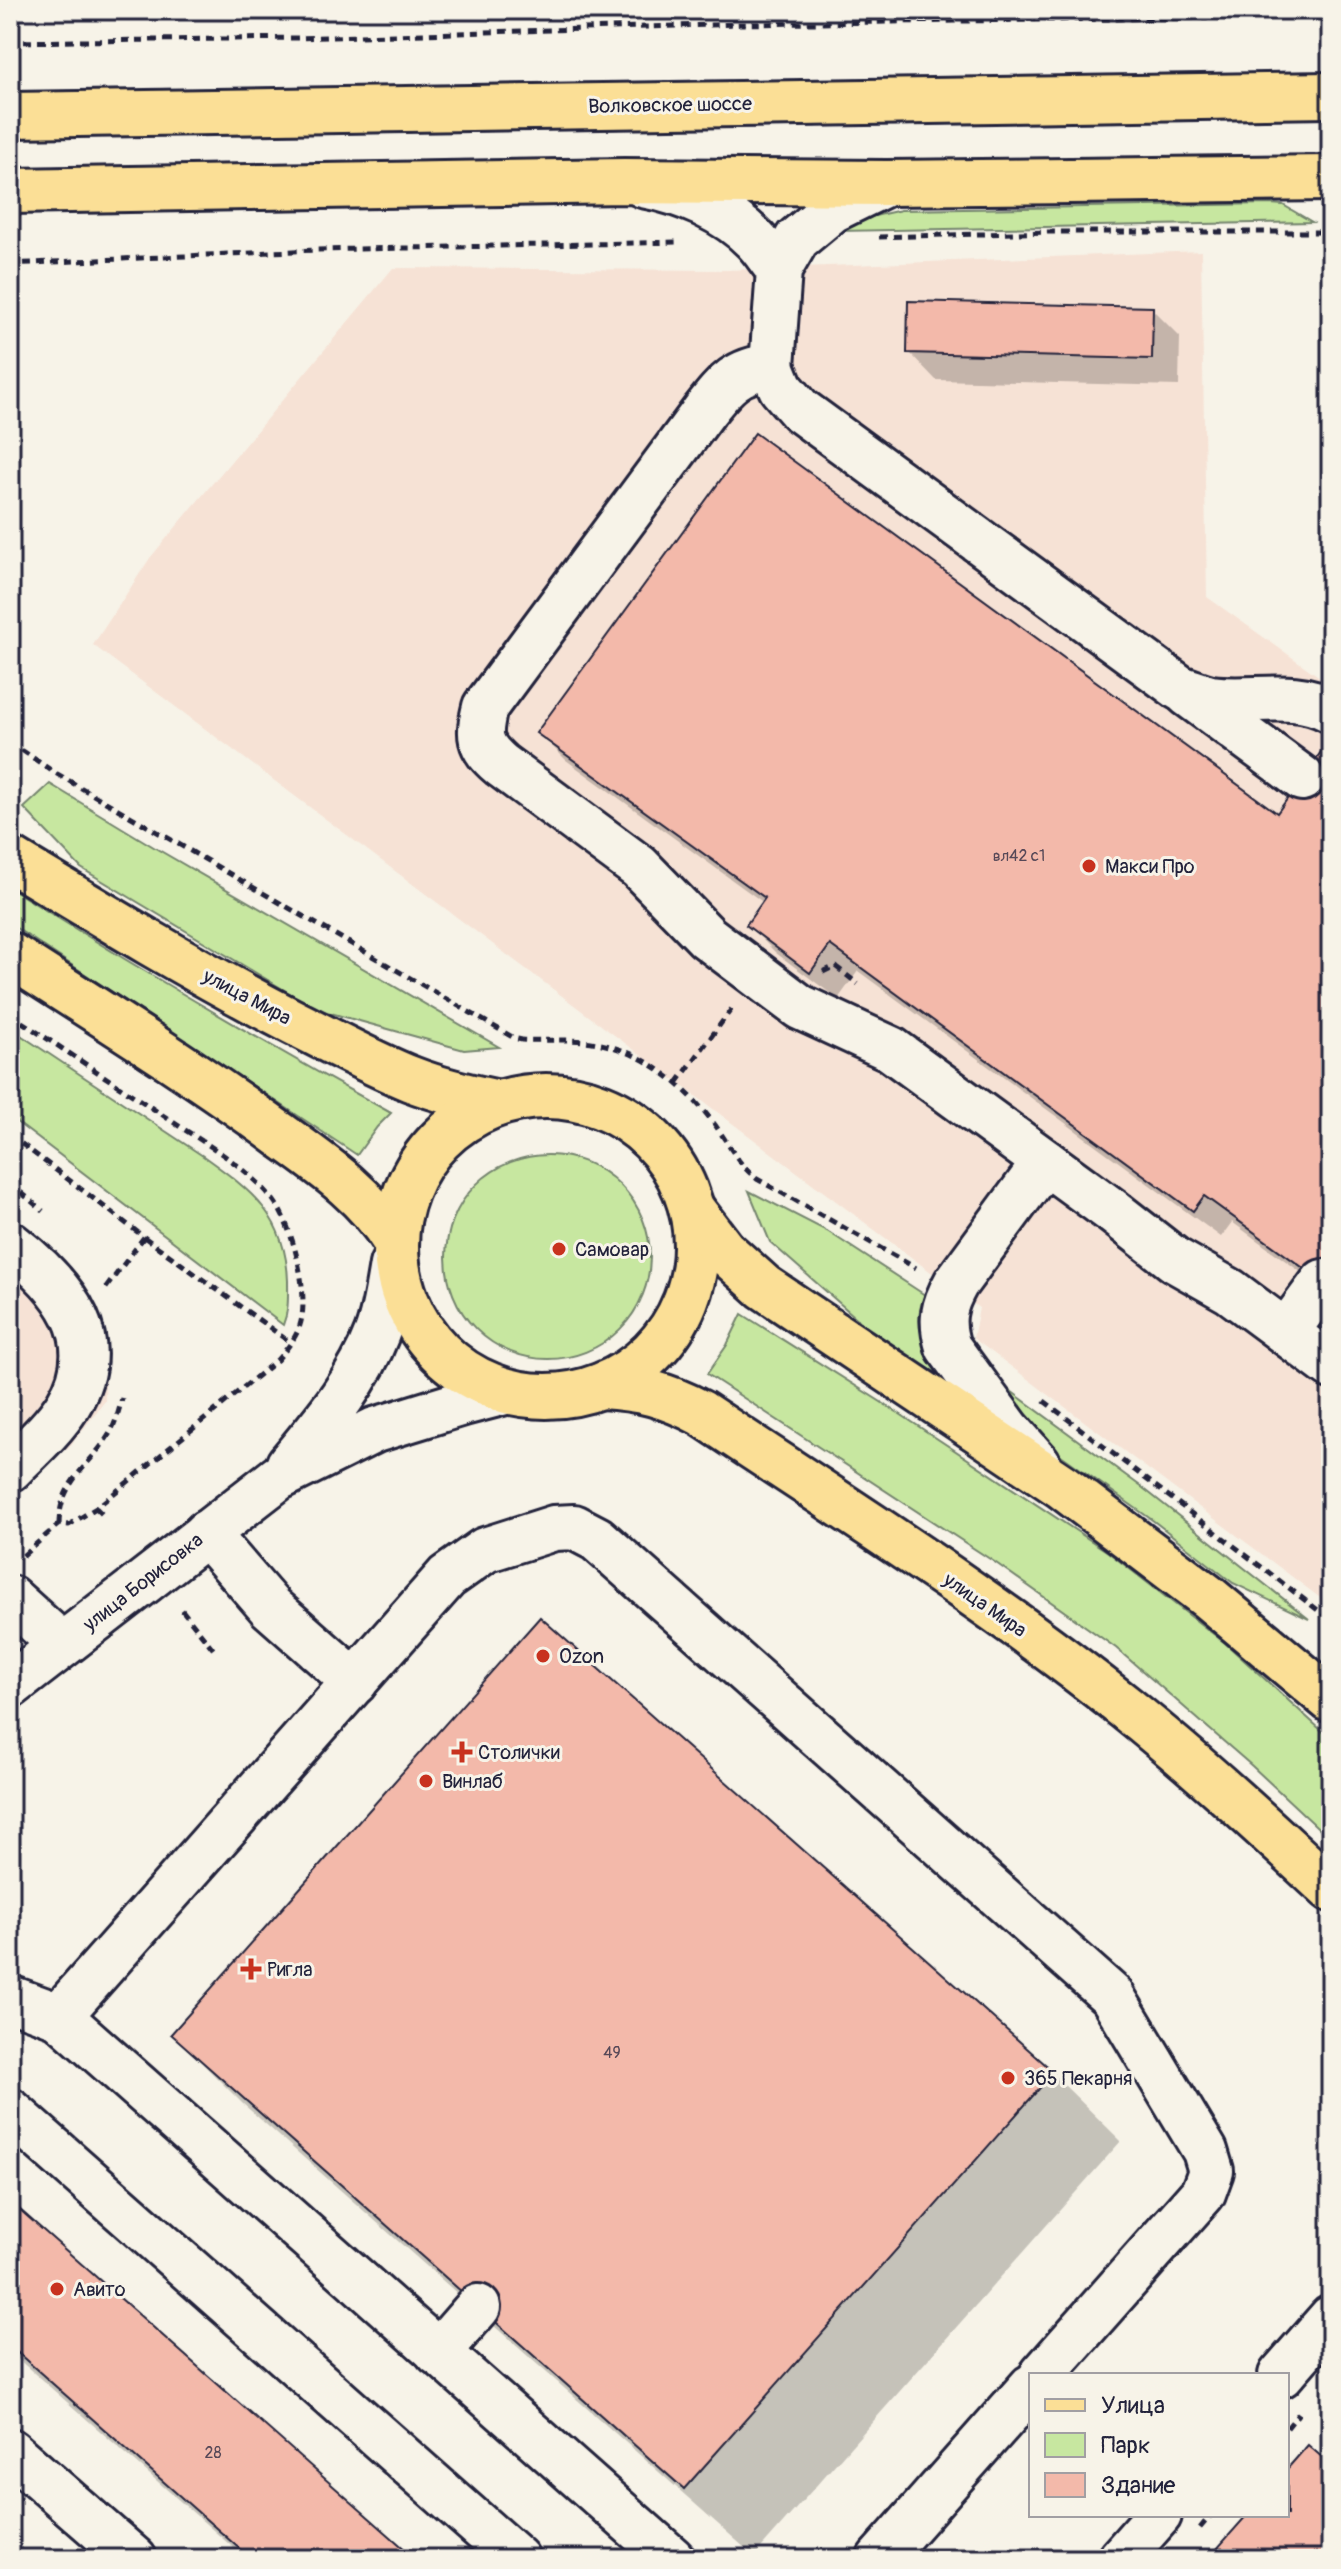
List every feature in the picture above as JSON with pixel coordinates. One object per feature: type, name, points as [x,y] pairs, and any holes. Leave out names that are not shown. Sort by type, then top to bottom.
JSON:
[{"type":"main road","name":"Волковское шоссе","points":[[10,115],[1331,95]]},
{"type":"main road","points":[[10,191],[624,181],[887,183],[1331,178]]},
{"type":"main road","name":"улица Мира","points":[[10,859],[178,959],[366,1059],[455,1094],[499,1103]]},
{"type":"main road","points":[[10,955],[247,1110],[307,1154],[368,1205],[382,1220],[412,1315],[425,1335],[445,1356],[479,1383],[528,1397],[561,1397],[601,1386],[633,1367],[653,1348],[680,1306],[690,1278],[694,1212],[681,1168],[658,1141],[623,1114],[596,1101],[566,1093],[537,1094],[499,1103],[461,1126],[428,1158],[406,1199],[393,1252]]},
{"type":"main road","points":[[694,1212],[723,1250],[764,1287],[1063,1487],[1208,1597],[1331,1700]]},
{"type":"main road","name":"улица Мира","points":[[601,1386],[624,1387],[673,1398],[701,1413],[1015,1625],[1126,1708],[1242,1807],[1331,1889]]},
{"type":"street","points":[[624,181],[661,188],[727,217],[756,241],[779,270]]},
{"type":"street","points":[[887,183],[832,210],[797,239],[779,270],[772,366],[781,388],[800,410],[1302,778]]},
{"type":"street","points":[[772,366],[754,368],[737,375],[722,388],[485,707],[481,742],[487,753],[639,867],[707,937],[756,975],[815,1016],[891,1049],[1175,1260],[1230,1291],[1331,1366]]},
{"type":"street","points":[[1180,688],[1209,697],[1301,699],[1331,710]]},
{"type":"street","points":[[1045,1162],[956,1283],[944,1305],[942,1323],[948,1347],[967,1375],[1008,1429],[1063,1487]]},
{"type":"street","points":[[10,1244],[45,1273],[63,1293],[73,1311],[82,1354],[75,1391],[66,1408],[10,1469]]},
{"type":"street","name":"улица Борисовка","points":[[278,1478],[324,1421],[362,1366],[378,1332],[393,1252]]},
{"type":"street","points":[[1286,1332],[1323,1282]]},
{"type":"street","name":"улица Борисовка","points":[[10,1686],[278,1478],[375,1430],[505,1392]]},
{"type":"street","points":[[59,2016],[447,1577],[485,1550],[554,1528],[574,1527],[597,1539],[1112,1996],[1205,2151],[1211,2171],[1203,2193],[1044,2373]]},
{"type":"street","points":[[206,1533],[270,1607],[355,1682]]},
{"type":"street","points":[[10,1598],[62,1645]]},
{"type":"street","points":[[10,1998],[59,2016],[672,2559]]},
{"type":"street","points":[[10,2111],[517,2559]]},
{"type":"street","points":[[438,2353],[478,2307]]},
{"type":"street","points":[[1283,2373],[1331,2318]]},
{"type":"street","points":[[879,2559],[1029,2389]]},
{"type":"street","points":[[10,2451],[134,2559]]},
{"type":"street","points":[[1120,2559],[1157,2517]]},
{"type":"path","points":[[10,42],[282,38],[740,24],[1331,16]]},
{"type":"path","points":[[875,237],[1049,232],[1331,232]]},
{"type":"path","points":[[10,264],[316,250],[693,242]]},
{"type":"path","points":[[10,742],[65,779],[514,1038],[582,1040],[612,1046],[642,1058],[685,1089],[723,1134],[739,1164],[757,1179],[905,1261]]},
{"type":"path","points":[[677,1083],[756,975]]},
{"type":"path","points":[[10,1014],[217,1152],[252,1179],[273,1200],[287,1221],[294,1242],[303,1296],[300,1324],[291,1343],[277,1360],[96,1508],[69,1525],[59,1524],[10,1566]]},
{"type":"path","points":[[10,1135],[291,1343]]},
{"type":"path","points":[[103,1292],[144,1237]]},
{"type":"path","points":[[1034,1394],[1331,1620]]},
{"type":"path","points":[[96,1508],[103,1515]]},
{"type":"path","points":[[182,1610],[214,1650]]},
{"type":"shaded area","points":[[1201,251],[1207,597],[1331,685],[1331,1606],[973,1338],[979,1308],[93,645],[150,558],[393,268],[727,270]]},
{"type":"shaded area","points":[[10,1224],[97,1326],[106,1364],[105,1401],[70,1446],[10,1496]]},
{"type":"green space","points":[[1283,205],[1312,222],[840,231],[857,220],[901,210]]},
{"type":"green space","points":[[50,784],[499,1047],[464,1050],[316,1009],[81,868],[24,808]]},
{"type":"green space","points":[[10,888],[199,1004],[391,1113],[357,1155],[10,924]]},
{"type":"green space","points":[[10,1028],[203,1156],[237,1181],[263,1207],[281,1239],[286,1258],[288,1298],[283,1325],[10,1117]]},
{"type":"green space","points":[[548,1155],[587,1163],[620,1185],[642,1218],[650,1257],[642,1296],[620,1329],[587,1351],[548,1359],[509,1351],[476,1329],[454,1296],[446,1257],[454,1218],[476,1185],[509,1163]]},
{"type":"green space","points":[[749,1191],[827,1231],[925,1295],[919,1325],[925,1342],[943,1367],[937,1376],[870,1330],[770,1242]]},
{"type":"green space","points":[[742,1314],[1108,1552],[1225,1643],[1331,1739],[1331,1840],[1252,1766],[1116,1648],[996,1563],[707,1374],[727,1345]]},
{"type":"green space","points":[[1004,1386],[1143,1488],[1309,1619],[1233,1583],[1155,1522],[1037,1438],[999,1390]]},
{"type":"building","points":[[908,301],[1153,307],[1152,359],[907,353]]},
{"type":"building","points":[[755,433],[1277,813],[1321,752],[1331,760],[1331,1288],[1204,1196],[1193,1211],[830,945],[810,973],[746,925],[765,898],[536,733]]},
{"type":"building","points":[[540,1617],[1054,2072],[684,2489],[171,2034]]},
{"type":"building","points":[[10,2201],[416,2559],[251,2559],[10,2346]]},
{"type":"building","points":[[1308,2445],[1331,2465],[1331,2559],[1208,2559],[1245,2517],[1289,2517],[1289,2467]]},
{"type":"place","name":"Макси Про","points":[[1089,866]]},
{"type":"place","name":"Самовар","points":[[559,1249]]},
{"type":"place","name":"Ozon","points":[[543,1656]]},
{"type":"place","name":"Столички","points":[[462,1752]]},
{"type":"place","name":"Винлаб","points":[[426,1781]]},
{"type":"place","name":"Ригла","points":[[251,1969]]},
{"type":"place","name":"365 Пекарня","points":[[1008,2078]]},
{"type":"place","name":"Авито","points":[[57,2289]]}]
